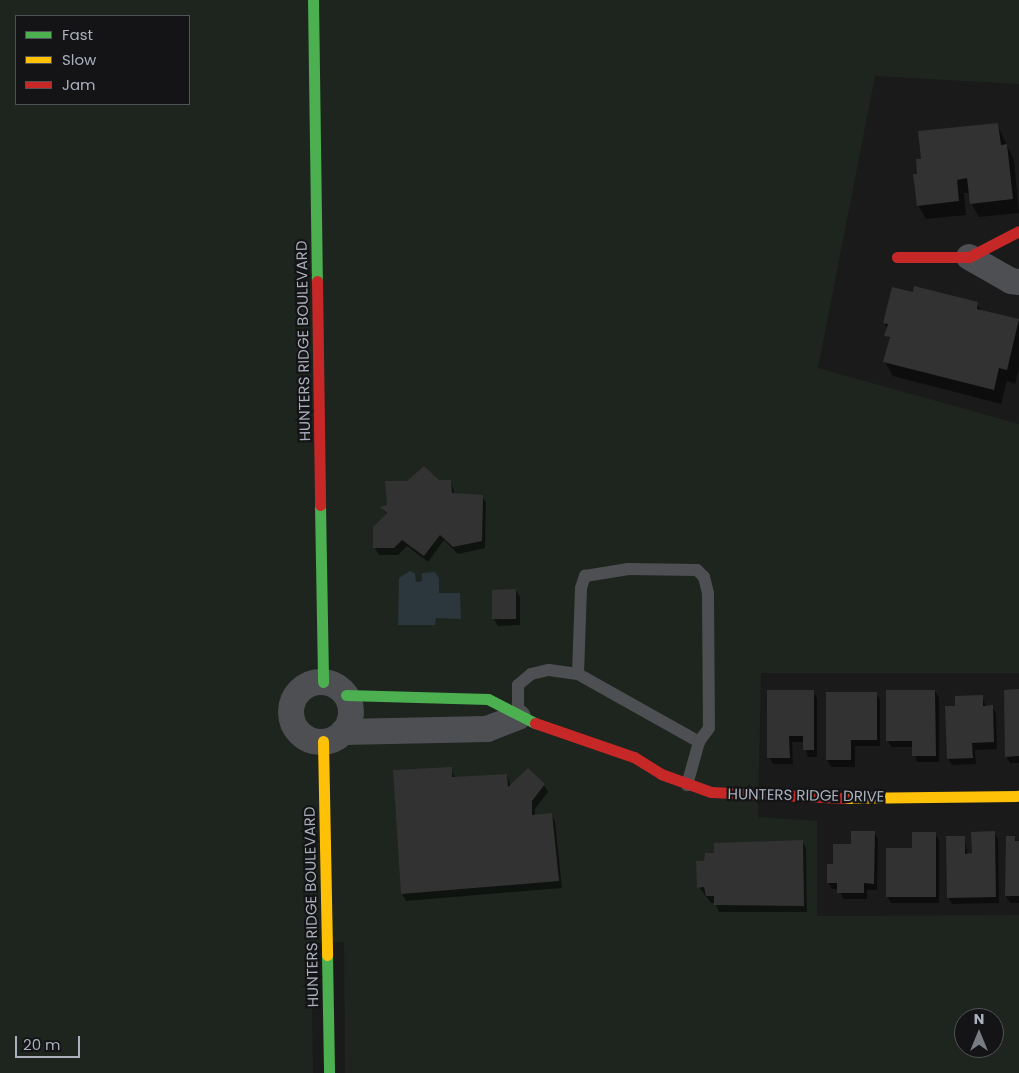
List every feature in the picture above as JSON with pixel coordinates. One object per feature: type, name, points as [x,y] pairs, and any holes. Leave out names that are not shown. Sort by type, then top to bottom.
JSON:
[{"type":"street","name":"HUNTERS RIDGE BOULEVARD","points":[[313,0],[323,682]]},
{"type":"street","points":[[897,256],[969,256],[1019,232]]},
{"type":"street","points":[[969,256],[1011,281],[1019,282]]},
{"type":"street","points":[[333,736],[351,714],[346,695],[339,688],[323,682],[302,689],[292,706],[292,715],[300,732],[307,738],[486,729],[518,717]]},
{"type":"street","name":"HUNTERS RIDGE DRIVE","points":[[346,695],[488,699],[518,717],[634,757],[687,785],[737,796],[798,798],[1019,796]]},
{"type":"street","name":"HUNTERS RIDGE BOULEVARD","points":[[329,1073],[333,736]]},
{"type":"lane","points":[[578,674],[581,588],[585,576],[628,568],[697,570],[704,577],[708,593],[709,728],[699,742],[687,785]]},
{"type":"lane","points":[[518,717],[518,685],[532,674],[549,670],[578,674],[699,742]]},
{"type":"shaded area","points":[[0,0],[1019,0],[1019,84],[875,76],[818,368],[1019,424],[1019,673],[761,673],[758,817],[817,821],[817,916],[1019,915],[1019,1073],[345,1073],[344,942],[311,943],[313,1073],[0,1073]]},
{"type":"shaded area","points":[[410,571],[415,573],[416,582],[422,581],[422,573],[435,572],[439,578],[439,593],[460,593],[461,619],[436,618],[435,625],[398,625],[399,578]]},
{"type":"building","points":[[998,123],[1001,145],[1007,144],[1013,199],[970,204],[967,178],[957,180],[959,201],[917,206],[913,174],[917,174],[916,159],[921,159],[918,131]]},
{"type":"building","points":[[914,286],[978,302],[977,309],[1019,319],[1007,370],[999,368],[994,390],[883,362],[890,337],[884,336],[888,324],[883,323],[892,287],[913,292]]},
{"type":"building","points":[[424,466],[439,480],[451,480],[452,493],[483,495],[482,541],[453,547],[440,535],[424,556],[402,540],[394,548],[373,548],[373,527],[387,513],[380,507],[387,505],[385,481],[407,481]]},
{"type":"building","points":[[516,589],[516,619],[492,619],[492,590]]},
{"type":"building","points":[[1019,689],[1019,756],[1005,757],[1004,690]]},
{"type":"building","points":[[767,690],[814,690],[814,750],[803,750],[803,736],[789,736],[790,758],[767,758]]},
{"type":"building","points":[[886,690],[935,690],[936,756],[912,756],[912,741],[886,741]]},
{"type":"building","points":[[826,692],[877,692],[877,740],[851,740],[851,760],[826,760]]},
{"type":"building","points":[[983,695],[983,706],[993,705],[994,742],[972,743],[973,758],[947,759],[945,706],[955,706],[955,696]]},
{"type":"building","points":[[452,767],[452,777],[507,774],[508,787],[528,768],[545,784],[532,801],[532,815],[552,813],[559,881],[401,894],[393,770]]},
{"type":"building","points":[[851,831],[875,831],[874,884],[864,883],[864,893],[837,893],[837,883],[827,883],[827,864],[833,864],[833,844],[851,844]]},
{"type":"building","points":[[995,831],[996,897],[947,898],[946,836],[965,836],[965,854],[972,853],[971,832]]},
{"type":"building","points":[[912,832],[936,832],[936,897],[886,897],[886,848],[912,848]]},
{"type":"building","points":[[1006,836],[1015,836],[1015,841],[1019,841],[1019,896],[1005,896]]},
{"type":"building","points":[[803,840],[804,906],[714,905],[714,896],[706,896],[704,887],[697,888],[696,861],[704,861],[705,853],[714,853],[714,843]]},
{"type":"traffic: fast","points":[[313,0],[317,281]]},
{"type":"traffic: fast","points":[[320,505],[323,682]]},
{"type":"traffic: fast","points":[[346,695],[488,699],[535,723]]},
{"type":"traffic: fast","points":[[327,955],[329,1073]]},
{"type":"traffic: slow","points":[[323,741],[327,955]]},
{"type":"traffic: slow","points":[[844,798],[1019,796]]},
{"type":"traffic: jam","points":[[897,257],[969,257],[1019,231]]},
{"type":"traffic: jam","points":[[317,281],[320,505]]},
{"type":"traffic: jam","points":[[535,723],[634,757],[661,774],[711,792],[844,798]]}]
